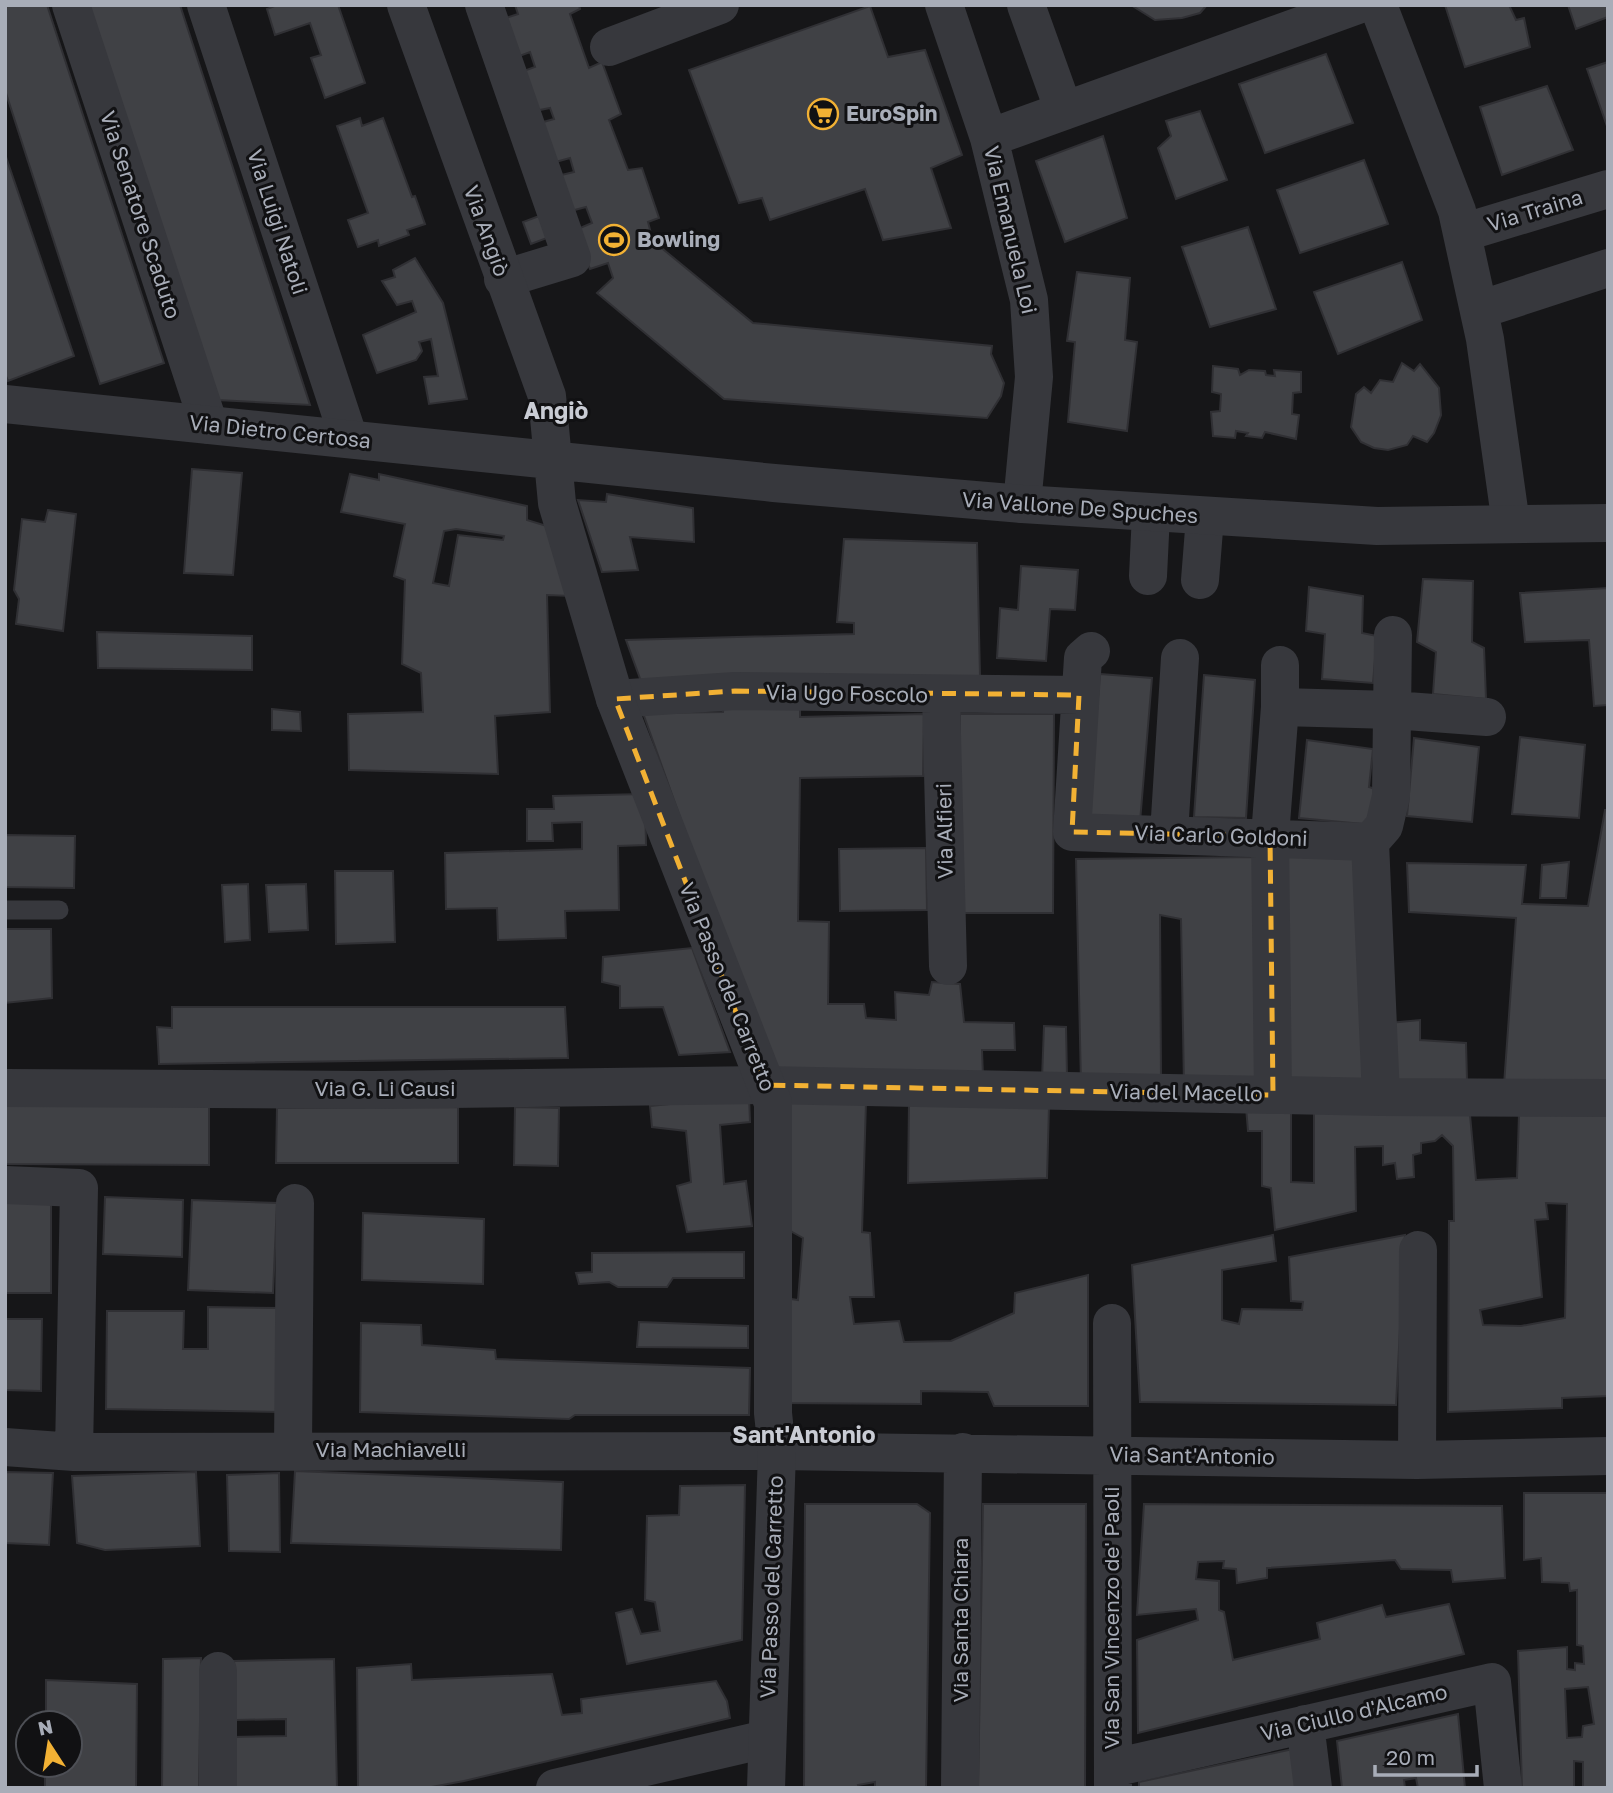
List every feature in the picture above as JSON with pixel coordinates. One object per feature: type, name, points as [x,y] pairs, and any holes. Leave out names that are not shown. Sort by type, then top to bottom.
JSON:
[{"type":"street","name":"Via Senatore Scaduto","points":[[71,5],[208,425]]},
{"type":"street","name":"Via Luigi Natoli","points":[[206,5],[349,439]]},
{"type":"street","name":"Via Angiò","points":[[406,5],[547,396],[554,459]]},
{"type":"street","points":[[484,5],[572,258],[503,279]]},
{"type":"street","points":[[609,47],[720,5]]},
{"type":"street","name":"Via Emanuela Loi","points":[[944,5],[989,138],[1029,300],[1034,377],[1022,504]]},
{"type":"street","points":[[1026,5],[1064,111]]},
{"type":"street","points":[[989,138],[1358,5]]},
{"type":"street","points":[[1378,5],[1457,211],[1479,310],[1511,524]]},
{"type":"street","name":"Via Traina","points":[[1462,233],[1608,189]]},
{"type":"street","points":[[1479,310],[1608,268]]},
{"type":"street","name":"Via Dietro Certosa","points":[[5,404],[554,459]]},
{"type":"street","name":"Via Vallone De Spuches","points":[[554,459],[1151,514],[1377,526],[1608,523]]},
{"type":"street","name":"Via Passo del Carretto","points":[[554,459],[557,503],[615,699],[773,1103],[773,1413],[777,1451],[766,1788]]},
{"type":"street","points":[[1148,576],[1151,514]]},
{"type":"street","points":[[1200,580],[1205,517]]},
{"type":"street","points":[[1381,1097],[1370,842],[1384,826],[1391,796],[1393,635]]},
{"type":"street","points":[[1079,695],[1083,658],[1091,651]]},
{"type":"street","points":[[1168,834],[1180,658]]},
{"type":"street","points":[[1273,1095],[1270,836],[1280,707],[1280,665]]},
{"type":"street","name":"Via Ugo Foscolo","points":[[615,699],[735,691],[1079,695]]},
{"type":"street","name":"Via Alfieri","points":[[942,695],[948,966]]},
{"type":"street","name":"Via Carlo Goldoni","points":[[1079,695],[1072,832],[1270,836],[1370,842]]},
{"type":"street","points":[[1280,707],[1393,710],[1487,717]]},
{"type":"street","name":"Via G. Li Causi","points":[[5,1088],[385,1090],[764,1085]]},
{"type":"street","name":"Via del Macello","points":[[764,1085],[1381,1097],[1608,1098]]},
{"type":"street","points":[[5,1185],[79,1188],[74,1452]]},
{"type":"street","points":[[293,1450],[295,1203]]},
{"type":"street","points":[[1418,1250],[1418,1460]]},
{"type":"street","name":"Via San Vincenzo de' Paoli","points":[[1112,1323],[1113,1778]]},
{"type":"street","name":"Via Machiavelli","points":[[5,1447],[74,1452],[777,1451]]},
{"type":"street","name":"Via Sant'Antonio","points":[[777,1451],[1418,1460],[1608,1456]]},
{"type":"street","name":"Via Santa Chiara","points":[[960,1788],[962,1452]]},
{"type":"street","points":[[218,1671],[218,1788]]},
{"type":"street","name":"Via Ciullo d'Alcamo","points":[[1113,1778],[1305,1724],[1492,1682],[1503,1788]]},
{"type":"street","points":[[1305,1724],[1312,1788]]},
{"type":"street","points":[[555,1788],[766,1739]]},
{"type":"lane","points":[[5,910],[59,910]]},
{"type":"highlighted area","points":[[735,691],[1079,695],[1072,832],[1270,836],[1273,1095],[764,1085],[615,699]]},
{"type":"building","points":[[5,5],[47,5],[164,363],[100,384],[5,90]]},
{"type":"building","points":[[88,5],[180,5],[310,405],[217,400]]},
{"type":"building","points":[[277,5],[338,5],[365,83],[325,98],[311,58],[321,55],[310,23],[275,35],[267,9]]},
{"type":"building","points":[[515,5],[579,5],[580,9],[570,14],[589,68],[602,62],[621,114],[609,120],[628,170],[642,168],[659,218],[648,222],[653,241],[753,323],[992,346],[991,354],[1004,383],[1001,396],[987,418],[724,399],[597,293],[613,278],[608,263],[590,269],[573,231],[592,223],[586,207],[567,212],[553,177],[574,172],[570,158],[552,163],[536,124],[554,119],[550,108],[530,112],[515,74],[535,67],[530,52],[509,60],[496,21],[518,14]]},
{"type":"building","points":[[1131,5],[1207,5],[1200,13],[1182,18],[1155,20]]},
{"type":"building","points":[[1445,5],[1509,5],[1516,20],[1524,18],[1530,47],[1465,67]]},
{"type":"building","points":[[1568,5],[1608,5],[1608,17],[1576,29]]},
{"type":"building","points":[[870,6],[888,57],[925,50],[962,155],[931,168],[951,228],[883,240],[865,189],[770,220],[762,198],[739,203],[689,70]]},
{"type":"building","points":[[1326,54],[1353,123],[1265,153],[1239,84]]},
{"type":"building","points":[[1608,62],[1608,129],[1587,69]]},
{"type":"building","points":[[1547,86],[1573,150],[1502,175],[1480,107]]},
{"type":"building","points":[[1200,111],[1227,180],[1176,199],[1158,148],[1171,136],[1166,121]]},
{"type":"building","points":[[360,118],[362,126],[383,118],[412,197],[415,196],[425,224],[407,230],[409,235],[379,246],[378,240],[358,247],[348,220],[368,213],[337,126]]},
{"type":"building","points":[[1103,136],[1127,218],[1065,242],[1036,161]]},
{"type":"building","points":[[5,154],[74,356],[8,381],[5,374]]},
{"type":"building","points":[[1364,160],[1388,224],[1300,253],[1277,190]]},
{"type":"building","points":[[539,216],[547,238],[531,244],[523,222]]},
{"type":"building","points":[[1248,227],[1276,309],[1210,327],[1182,247]]},
{"type":"building","points":[[415,258],[443,303],[467,399],[429,404],[424,377],[438,376],[431,339],[419,342],[422,351],[416,360],[377,373],[363,335],[416,312],[412,301],[397,305],[382,281],[395,277],[393,270]]},
{"type":"building","points":[[1402,262],[1422,320],[1338,354],[1314,292]]},
{"type":"building","points":[[1077,272],[1130,278],[1125,340],[1137,342],[1127,431],[1068,422],[1075,342],[1067,341]]},
{"type":"building","points":[[1402,363],[1414,371],[1420,364],[1439,388],[1441,415],[1427,442],[1413,436],[1407,445],[1388,450],[1374,448],[1361,442],[1351,427],[1356,394],[1364,387],[1371,393],[1380,380],[1393,382]]},
{"type":"building","points":[[1213,366],[1238,369],[1240,375],[1249,370],[1265,371],[1266,375],[1275,376],[1274,370],[1301,372],[1301,392],[1293,393],[1292,414],[1299,415],[1296,439],[1265,432],[1262,438],[1246,436],[1248,433],[1236,431],[1235,438],[1213,436],[1211,412],[1220,411],[1221,394],[1212,392]]},
{"type":"building","points":[[192,469],[242,473],[233,575],[184,573]]},
{"type":"building","points":[[350,474],[379,480],[379,474],[527,506],[527,520],[550,527],[571,596],[547,595],[550,712],[495,716],[498,774],[349,770],[348,714],[423,712],[421,673],[402,664],[405,580],[394,576],[405,524],[341,512]],"holes":[[[456,529],[504,536],[503,540],[458,535],[449,586],[433,583],[444,531]]]},
{"type":"building","points":[[607,494],[693,508],[694,542],[630,537],[638,570],[602,572],[578,500],[606,502]]},
{"type":"building","points":[[48,510],[76,514],[63,631],[16,624],[19,599],[14,590],[22,519],[45,522]]},
{"type":"building","points":[[844,539],[977,543],[980,676],[642,684],[626,640],[854,634],[854,623],[837,622]]},
{"type":"building","points":[[1021,566],[1078,570],[1075,610],[1050,609],[1046,661],[997,658],[1000,608],[1018,610]]},
{"type":"building","points":[[1423,579],[1473,581],[1472,642],[1484,648],[1486,699],[1433,694],[1436,652],[1417,642]]},
{"type":"building","points":[[1309,587],[1363,596],[1362,633],[1377,636],[1373,683],[1322,679],[1325,634],[1306,631]]},
{"type":"building","points":[[1608,588],[1608,705],[1594,706],[1589,640],[1525,642],[1520,593]]},
{"type":"building","points":[[97,632],[252,636],[252,670],[98,668]]},
{"type":"building","points":[[1100,674],[1152,678],[1140,822],[1088,819]]},
{"type":"building","points":[[1204,675],[1255,680],[1246,818],[1194,817]]},
{"type":"building","points":[[724,702],[800,703],[800,717],[924,714],[923,776],[800,778],[798,921],[829,922],[828,1004],[864,1004],[866,1018],[896,1020],[895,992],[929,995],[932,982],[960,984],[964,1022],[1014,1023],[1015,1050],[982,1050],[983,1076],[771,1074],[643,713],[723,712]]},
{"type":"building","points":[[272,709],[300,712],[301,731],[272,730]]},
{"type":"building","points":[[960,714],[1054,714],[1053,913],[959,913]]},
{"type":"building","points":[[1520,737],[1585,745],[1579,818],[1512,814]]},
{"type":"building","points":[[1414,738],[1479,747],[1472,822],[1407,816]]},
{"type":"building","points":[[1307,740],[1373,749],[1369,787],[1379,790],[1374,825],[1299,818]]},
{"type":"building","points":[[645,794],[646,845],[618,846],[619,910],[565,911],[566,938],[498,940],[497,908],[446,909],[445,853],[582,849],[582,822],[552,823],[553,841],[527,841],[527,809],[554,809],[553,796]]},
{"type":"building","points":[[1605,810],[1608,810],[1608,1085],[1504,1085],[1516,918],[1409,912],[1407,863],[1526,865],[1522,904],[1588,906]]},
{"type":"building","points":[[5,835],[75,836],[74,888],[5,887]]},
{"type":"building","points":[[926,848],[927,910],[840,911],[839,849]]},
{"type":"building","points":[[1357,856],[1371,1085],[1288,1080],[1277,857]]},
{"type":"building","points":[[1259,857],[1263,1081],[1184,1086],[1181,919],[1160,915],[1161,1079],[1081,1084],[1076,859]]},
{"type":"building","points":[[1569,862],[1566,898],[1540,898],[1542,865]]},
{"type":"building","points":[[335,871],[393,871],[395,942],[336,944]]},
{"type":"building","points":[[248,884],[250,940],[225,942],[222,885]]},
{"type":"building","points":[[306,884],[308,930],[269,932],[266,885]]},
{"type":"building","points":[[5,929],[51,929],[52,998],[5,1003]]},
{"type":"building","points":[[692,948],[730,1052],[679,1055],[663,1007],[620,1008],[620,986],[602,982],[603,957]]},
{"type":"building","points":[[172,1007],[565,1007],[568,1058],[159,1064],[157,1027],[172,1028]]},
{"type":"building","points":[[1420,1020],[1420,1040],[1466,1043],[1467,1080],[1395,1080],[1389,1023]]},
{"type":"building","points":[[1044,1026],[1066,1027],[1067,1076],[1042,1079]]},
{"type":"building","points":[[749,1096],[750,1122],[720,1125],[724,1184],[746,1181],[752,1226],[687,1232],[677,1186],[691,1182],[686,1131],[652,1127],[650,1106]]},
{"type":"building","points":[[866,1102],[862,1232],[870,1233],[874,1297],[850,1297],[854,1324],[899,1321],[904,1342],[951,1341],[1014,1313],[1015,1293],[1088,1275],[1088,1406],[994,1406],[988,1392],[921,1391],[921,1404],[781,1403],[784,1298],[798,1300],[803,1238],[785,1228],[787,1103]]},
{"type":"building","points":[[5,1103],[209,1106],[209,1165],[5,1164]]},
{"type":"building","points":[[909,1103],[1049,1106],[1047,1178],[908,1183]]},
{"type":"building","points":[[458,1107],[458,1163],[276,1163],[277,1108]]},
{"type":"building","points":[[515,1107],[559,1108],[558,1166],[514,1165]]},
{"type":"building","points":[[1246,1107],[1291,1110],[1291,1182],[1314,1183],[1314,1111],[1470,1115],[1476,1180],[1517,1178],[1519,1114],[1608,1112],[1608,1396],[1562,1398],[1562,1408],[1448,1412],[1449,1221],[1454,1221],[1453,1146],[1442,1135],[1435,1141],[1421,1143],[1421,1153],[1413,1155],[1414,1177],[1397,1179],[1395,1163],[1383,1165],[1383,1146],[1355,1147],[1356,1211],[1275,1230],[1271,1188],[1262,1186],[1262,1131],[1248,1131]],"holes":[[[1546,1203],[1567,1204],[1565,1318],[1521,1326],[1483,1325],[1480,1310],[1542,1297],[1535,1220],[1548,1219]]]},
{"type":"building","points":[[105,1197],[183,1200],[182,1257],[103,1254]]},
{"type":"building","points":[[5,1199],[51,1200],[51,1293],[5,1293]]},
{"type":"building","points":[[192,1200],[277,1203],[273,1293],[188,1290]]},
{"type":"building","points":[[363,1213],[484,1219],[483,1284],[362,1280]]},
{"type":"building","points":[[1273,1235],[1276,1261],[1222,1270],[1222,1320],[1239,1324],[1242,1309],[1302,1310],[1303,1302],[1291,1301],[1289,1257],[1405,1235],[1396,1405],[1140,1402],[1132,1265]]},
{"type":"building","points":[[744,1252],[744,1278],[673,1278],[667,1287],[618,1287],[609,1282],[579,1284],[576,1273],[592,1272],[592,1253]]},
{"type":"building","points":[[208,1307],[281,1308],[279,1412],[106,1409],[107,1311],[184,1311],[183,1349],[208,1349]]},
{"type":"building","points":[[5,1319],[42,1319],[41,1391],[5,1390]]},
{"type":"building","points":[[639,1322],[748,1326],[748,1348],[637,1347]]},
{"type":"building","points":[[361,1323],[421,1325],[422,1345],[495,1350],[496,1359],[750,1368],[749,1415],[575,1415],[569,1419],[360,1412]]},
{"type":"building","points":[[295,1471],[563,1482],[561,1550],[291,1543]]},
{"type":"building","points":[[5,1472],[53,1473],[49,1545],[5,1543]]},
{"type":"building","points":[[196,1472],[200,1546],[105,1550],[77,1543],[72,1476]]},
{"type":"building","points":[[279,1473],[280,1552],[229,1551],[227,1475]]},
{"type":"building","points":[[745,1485],[742,1640],[627,1664],[616,1613],[632,1609],[641,1634],[660,1631],[655,1602],[645,1600],[647,1516],[679,1515],[680,1486]]},
{"type":"building","points":[[1524,1493],[1608,1493],[1608,1788],[1583,1788],[1583,1762],[1574,1761],[1574,1788],[1522,1788],[1518,1651],[1567,1647],[1567,1669],[1575,1670],[1575,1663],[1584,1664],[1583,1646],[1577,1645],[1577,1590],[1570,1591],[1569,1583],[1542,1582],[1541,1558],[1524,1560]],"holes":[[[1588,1687],[1594,1724],[1583,1726],[1582,1737],[1567,1738],[1565,1689]]]},
{"type":"building","points":[[805,1504],[917,1504],[930,1513],[926,1788],[875,1788],[875,1782],[858,1785],[859,1788],[804,1788]]},
{"type":"building","points":[[983,1504],[1086,1504],[1085,1788],[978,1788]]},
{"type":"building","points":[[1144,1504],[1502,1506],[1505,1578],[1453,1582],[1451,1570],[1401,1569],[1395,1560],[1267,1568],[1267,1578],[1237,1583],[1236,1569],[1223,1568],[1224,1561],[1198,1562],[1196,1579],[1219,1581],[1219,1610],[1224,1612],[1233,1660],[1320,1639],[1317,1623],[1382,1605],[1386,1617],[1449,1604],[1464,1654],[1138,1733],[1137,1640],[1198,1620],[1196,1609],[1137,1615]]},
{"type":"building","points":[[201,1658],[199,1788],[162,1788],[163,1659]]},
{"type":"building","points":[[334,1659],[337,1788],[234,1788],[233,1737],[286,1736],[286,1719],[236,1720],[234,1661]]},
{"type":"building","points":[[411,1664],[412,1680],[552,1674],[562,1715],[582,1713],[581,1699],[716,1681],[727,1701],[730,1718],[464,1781],[426,1788],[358,1788],[357,1668]]},
{"type":"building","points":[[46,1680],[137,1684],[136,1788],[45,1788],[45,1779],[84,1779],[84,1709],[46,1709]]},
{"type":"building","points":[[1458,1714],[1465,1788],[1418,1788],[1416,1778],[1404,1780],[1405,1788],[1342,1788],[1337,1741]]},
{"type":"building","points":[[1293,1749],[1296,1788],[1139,1788],[1139,1782]]},
{"type":"place","name":"EuroSpin","points":[[823,114]]},
{"type":"place","name":"Bowling","points":[[614,240]]},
{"type":"district","name":"Angiò","points":[[556,411]]},
{"type":"district","name":"Sant'Antonio","points":[[804,1435]]}]
